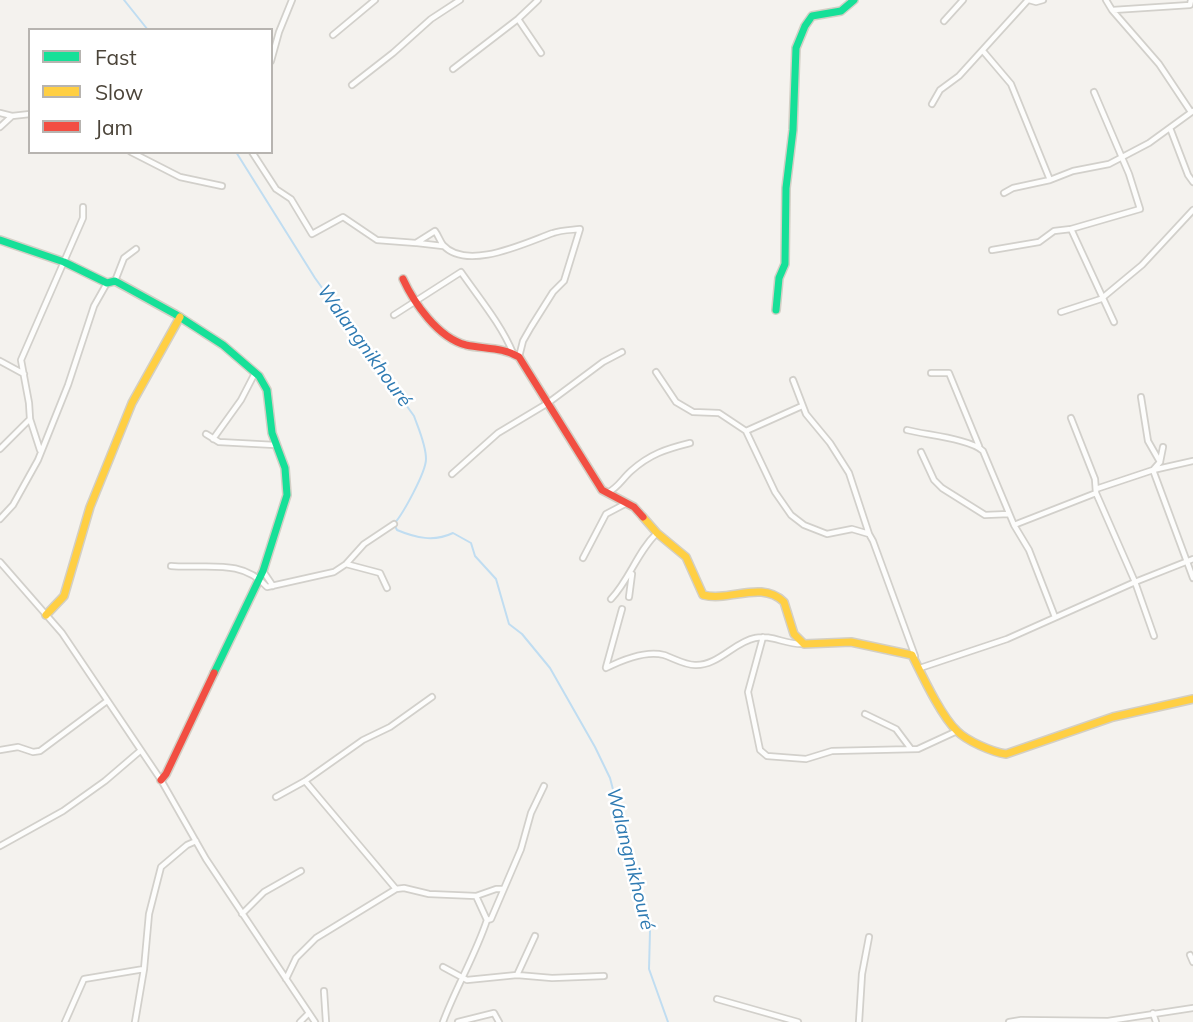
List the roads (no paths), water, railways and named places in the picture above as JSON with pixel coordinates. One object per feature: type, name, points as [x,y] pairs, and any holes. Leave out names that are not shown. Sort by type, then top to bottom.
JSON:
[{"type":"street","points":[[273,54],[292,0]]},
{"type":"street","points":[[333,36],[376,0]]},
{"type":"street","points":[[352,86],[431,19],[460,0]]},
{"type":"street","points":[[453,69],[518,19],[538,0]]},
{"type":"street","points":[[776,310],[779,278],[785,264],[786,188],[793,130],[796,48],[812,16],[849,8],[854,0]]},
{"type":"street","points":[[944,21],[963,0]]},
{"type":"street","points":[[932,104],[940,90],[959,76],[1029,0],[1043,0]]},
{"type":"street","points":[[1004,193],[1013,188],[1122,159],[1192,112],[1159,64],[1106,0]]},
{"type":"street","points":[[1112,10],[1192,4]]},
{"type":"street","points":[[518,19],[541,53]]},
{"type":"street","points":[[983,51],[1011,84],[1050,180]]},
{"type":"street","points":[[992,250],[1039,242],[1054,231],[1071,229],[1140,209],[1094,92]]},
{"type":"street","points":[[0,113],[12,116],[28,114]]},
{"type":"street","points":[[0,127],[12,116]]},
{"type":"street","points":[[1170,127],[1193,181]]},
{"type":"street","points":[[135,154],[180,177],[222,186]]},
{"type":"street","points":[[253,154],[276,189],[291,199],[312,234],[343,217],[377,240],[444,247],[455,253],[471,256],[502,252],[557,232],[580,229],[564,281],[553,292],[516,355]]},
{"type":"street","points":[[40,451],[30,419],[22,360],[83,218],[83,207]]},
{"type":"street","points":[[1061,312],[1101,299],[1142,265],[1193,210]]},
{"type":"street","points":[[1071,229],[1101,299],[1114,322]]},
{"type":"street","points":[[416,243],[435,231],[444,247]]},
{"type":"street","points":[[0,240],[111,282],[180,317],[243,361],[267,389],[273,440],[288,482],[287,495],[261,575],[161,780]]},
{"type":"street","points":[[0,519],[13,505],[40,451],[68,385],[94,306],[124,258],[136,249]]},
{"type":"street","points":[[394,315],[461,272],[493,320],[505,332],[516,355],[602,490],[634,507],[657,534],[686,557],[703,595],[710,598],[765,591],[781,597],[787,606],[791,630],[798,641],[804,643]]},
{"type":"street","points":[[403,279],[407,291],[457,342],[516,355]]},
{"type":"street","points":[[46,615],[64,596],[90,507],[132,403],[180,317]]},
{"type":"street","points":[[452,474],[499,433],[622,352]]},
{"type":"street","points":[[0,361],[24,373]]},
{"type":"street","points":[[656,372],[676,402],[693,412],[719,413],[746,431],[763,472],[791,515],[804,525],[827,534],[852,529],[869,534]]},
{"type":"street","points":[[213,439],[241,400],[256,373]]},
{"type":"street","points":[[932,373],[949,373],[979,447]]},
{"type":"street","points":[[793,380],[802,405],[831,443],[849,473],[918,664],[930,690],[957,731],[993,752],[1006,754],[1112,717],[1193,699]]},
{"type":"street","points":[[1141,397],[1148,441],[1160,461]]},
{"type":"street","points":[[746,431],[802,405]]},
{"type":"street","points":[[1071,418],[1095,479],[1096,491],[1135,582],[1154,636]]},
{"type":"street","points":[[0,449],[30,419]]},
{"type":"street","points":[[907,430],[965,441],[983,450],[1014,525],[1029,550],[1055,617]]},
{"type":"street","points":[[206,434],[219,442],[276,445]]},
{"type":"street","points":[[606,493],[616,489],[630,471],[659,450],[690,443]]},
{"type":"street","points":[[1153,470],[1160,461],[1163,447]]},
{"type":"street","points":[[921,452],[934,480],[942,488],[985,515],[1009,514]]},
{"type":"street","points":[[1014,525],[1153,470],[1193,461]]},
{"type":"street","points":[[1153,470],[1191,560],[1193,578]]},
{"type":"street","points":[[583,558],[606,514],[625,504]]},
{"type":"street","points":[[171,566],[237,566],[261,575],[267,587],[273,586],[334,572],[346,564],[364,544],[394,524]]},
{"type":"street","points":[[611,599],[623,587],[646,544],[657,534]]},
{"type":"street","points":[[918,664],[1007,639],[1191,560]]},
{"type":"street","points":[[0,562],[62,633],[161,780],[242,914],[315,1022]]},
{"type":"street","points":[[346,564],[380,573],[387,588]]},
{"type":"street","points":[[629,597],[632,570]]},
{"type":"street","points":[[622,610],[606,668],[624,659],[660,654],[695,665],[728,654],[752,638],[763,637],[796,644],[851,642],[912,655],[918,664]]},
{"type":"street","points":[[763,637],[748,692],[760,750],[767,756],[806,759],[832,751],[918,749],[957,731]]},
{"type":"street","points":[[276,797],[306,781],[363,740],[390,727],[432,697]]},
{"type":"street","points":[[0,750],[18,747],[33,752],[40,751],[107,701]]},
{"type":"street","points":[[865,714],[896,729],[911,749]]},
{"type":"street","points":[[0,846],[63,811],[105,781],[140,751]]},
{"type":"street","points":[[306,781],[396,890]]},
{"type":"street","points":[[443,1022],[453,993],[477,951],[487,920],[491,919],[521,849],[531,813],[544,786]]},
{"type":"street","points":[[135,1022],[144,969],[149,914],[160,867],[196,841]]},
{"type":"street","points":[[242,914],[264,892],[301,871]]},
{"type":"street","points":[[286,979],[296,958],[316,938],[396,890],[404,888],[429,894],[476,897],[503,889]]},
{"type":"street","points":[[476,897],[487,920]]},
{"type":"street","points":[[517,975],[535,936]]},
{"type":"street","points":[[859,1022],[862,974],[869,937]]},
{"type":"street","points":[[1190,955],[1193,962]]},
{"type":"street","points":[[443,967],[462,979],[517,975],[552,978],[604,976]]},
{"type":"street","points":[[65,1022],[83,979],[144,969]]},
{"type":"street","points":[[324,991],[326,1022]]},
{"type":"street","points":[[718,999],[798,1022]]},
{"type":"street","points":[[1009,1022],[1107,1022],[1193,1008]]},
{"type":"street","points":[[300,1022],[309,1013]]},
{"type":"street","points":[[458,1022],[494,1013],[499,1022]]},
{"type":"street","points":[[1153,1013],[1156,1022]]},
{"type":"waterway","name":"Walangnikhouré","points":[[124,0],[146,28]]},
{"type":"waterway","name":"Walangnikhouré","points":[[237,154],[315,278],[414,416],[424,443],[426,459],[413,493],[394,524],[397,530],[425,538],[453,533],[471,543],[475,556],[496,579],[509,624],[522,634],[550,668],[595,747],[610,778],[650,931],[649,969],[668,1022]]}]
